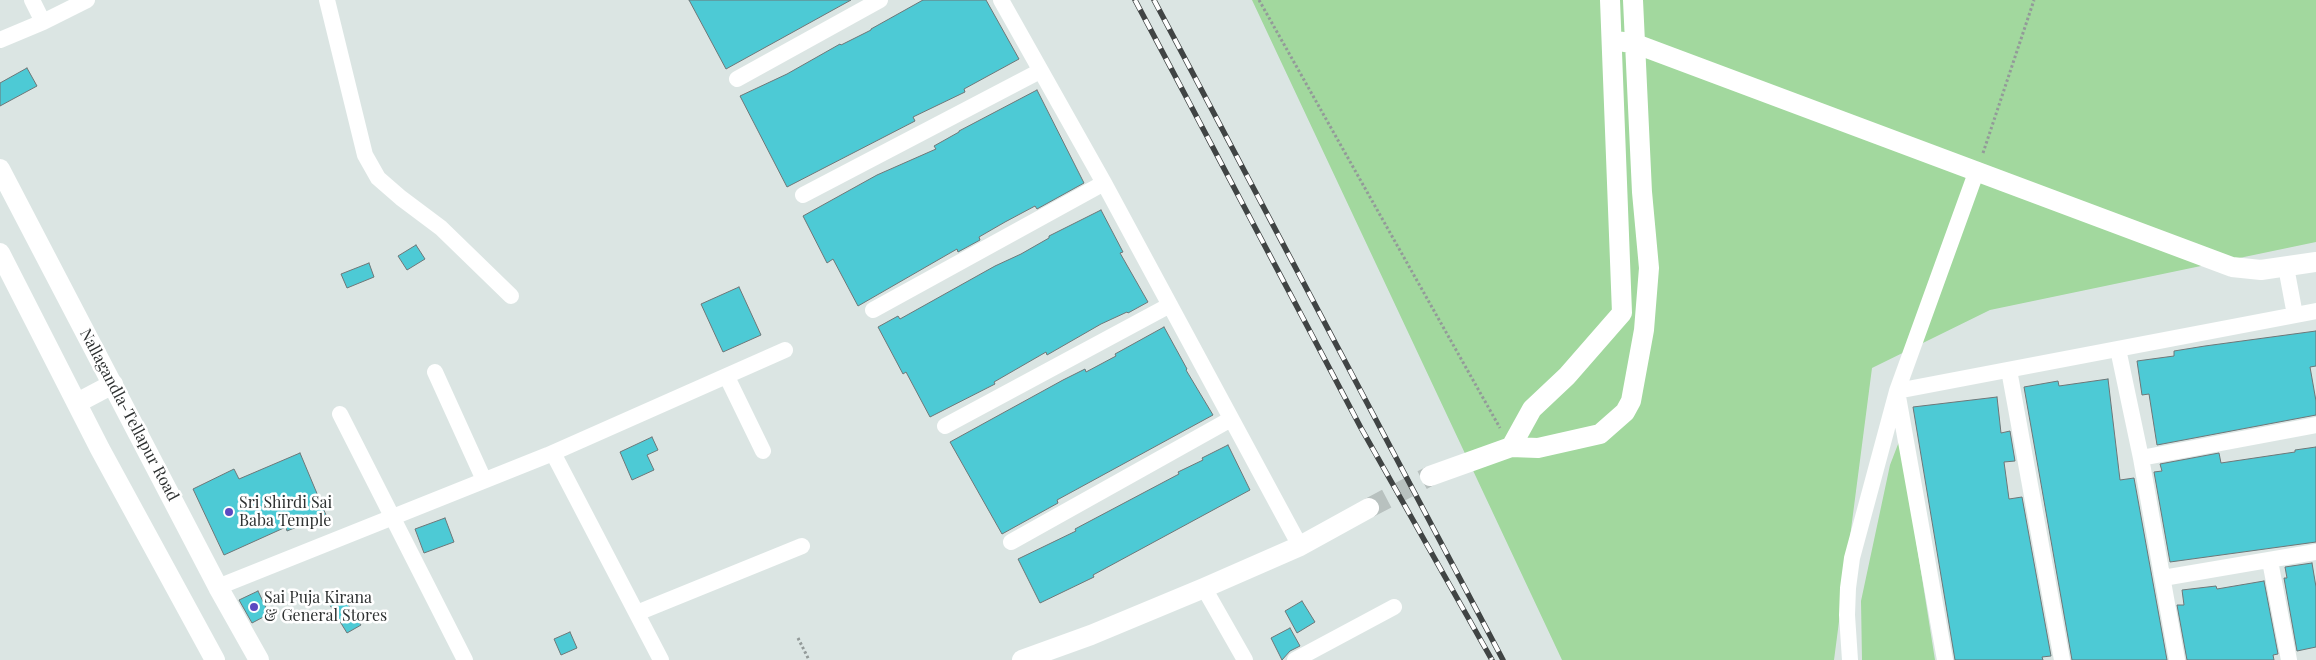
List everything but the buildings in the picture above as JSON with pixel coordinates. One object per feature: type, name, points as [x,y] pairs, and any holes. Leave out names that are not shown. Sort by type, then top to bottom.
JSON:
[{"type":"street","points":[[32,0],[43,22]]},
{"type":"street","points":[[0,40],[43,22],[87,0]]},
{"type":"street","points":[[327,0],[365,155],[378,178],[441,228],[511,296]]},
{"type":"street","points":[[737,79],[880,0]]},
{"type":"street","points":[[1001,0],[1104,183],[1300,546]]},
{"type":"street","points":[[1511,447],[1532,409],[1567,376],[1622,313],[1610,0]]},
{"type":"street","points":[[1430,476],[1511,447],[1538,448],[1600,434],[1616,421],[1631,401],[1644,330],[1649,268],[1642,192],[1633,0]]},
{"type":"street","points":[[1612,40],[1636,44],[1892,142],[1977,170],[2232,267],[2261,270],[2316,262]]},
{"type":"street","points":[[803,195],[1040,71]]},
{"type":"street","name":"Nallagandla-Tellapur Road","points":[[0,169],[218,587],[259,660]]},
{"type":"street","points":[[1850,660],[1847,615],[1852,558],[1897,392],[1977,170]]},
{"type":"street","points":[[873,310],[1104,183]]},
{"type":"street","points":[[0,253],[77,403],[215,660]]},
{"type":"street","points":[[2286,267],[2295,315]]},
{"type":"street","points":[[945,426],[1170,305]]},
{"type":"street","points":[[1897,392],[2316,311]]},
{"type":"street","points":[[1622,313],[1644,330]]},
{"type":"street","points":[[2118,349],[2141,458],[2177,660]]},
{"type":"street","points":[[218,587],[553,453],[785,350]]},
{"type":"street","points":[[2009,370],[2062,660]]},
{"type":"street","points":[[435,372],[484,480]]},
{"type":"street","points":[[727,377],[763,451]]},
{"type":"street","points":[[77,403],[113,384]]},
{"type":"street","points":[[1897,392],[1945,660]]},
{"type":"street","points":[[340,414],[391,517],[466,660]]},
{"type":"street","points":[[1011,542],[1232,419]]},
{"type":"street","points":[[2141,458],[2316,425]]},
{"type":"street","points":[[553,453],[661,660]]},
{"type":"street","points":[[1022,660],[1091,635],[1300,546],[1369,508]]},
{"type":"street","points":[[637,613],[802,546]]},
{"type":"street","points":[[2163,578],[2316,552]]},
{"type":"street","points":[[2270,561],[2289,660]]},
{"type":"street","points":[[1204,588],[1245,660]]},
{"type":"street","points":[[1295,660],[1394,607]]},
{"type":"path","points":[[1258,0],[1511,447]]},
{"type":"path","points":[[1977,170],[2034,0]]},
{"type":"path","points":[[798,638],[809,660]]},
{"type":"green space","points":[[1252,0],[2316,0],[2316,242],[1990,310],[1872,368],[1834,660],[1562,660]]},
{"type":"green space","points":[[1900,439],[1935,660],[1862,660],[1861,601],[1890,465]]},
{"type":"tunnel","points":[[1369,508],[1430,476]]},
{"type":"railway","points":[[1135,0],[1361,428],[1492,660]]},
{"type":"railway","points":[[1154,0],[1503,660]]},
{"type":"place","name":"Sri Shirdi Sai Baba Temple","points":[[229,512]]},
{"type":"place","name":"Sai Puja Kirana & General Stores","points":[[254,607]]}]
